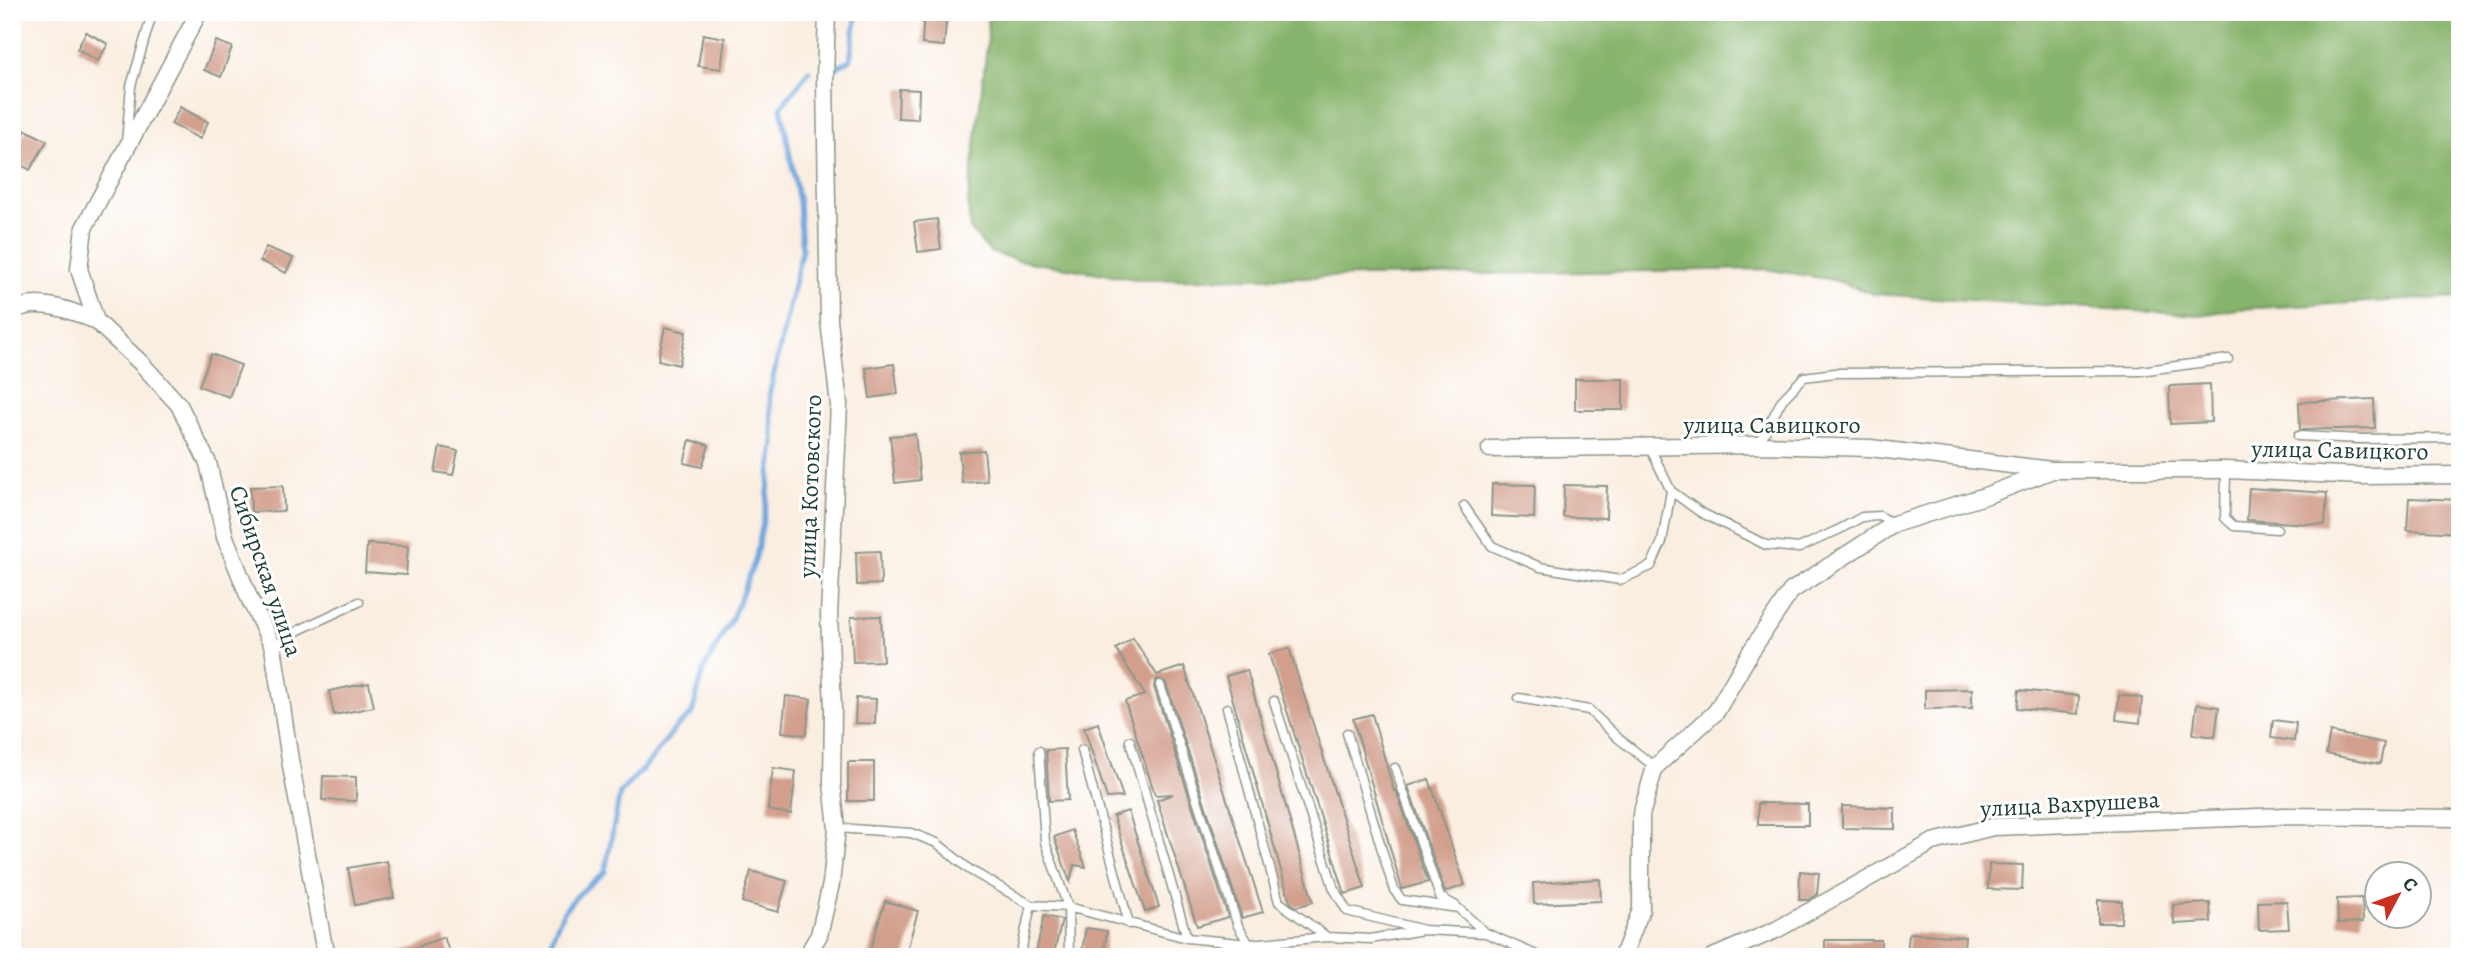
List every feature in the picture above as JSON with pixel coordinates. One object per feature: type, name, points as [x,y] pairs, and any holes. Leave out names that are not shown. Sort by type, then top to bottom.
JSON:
[{"type":"street","name":"Сибирская улица","points":[[96,321],[79,268],[84,228],[199,12]]},
{"type":"street","name":"улица Котовского","points":[[806,957],[819,935],[831,884],[837,828],[832,783],[833,709],[829,615],[839,404],[829,321],[825,80],[827,12]]},
{"type":"street","name":"Сибирская улица","points":[[12,312],[43,305],[69,309],[96,321],[141,363],[179,405],[208,463],[225,537],[250,600],[274,647],[290,760],[323,942],[329,957]]},
{"type":"street","name":"улица Савицкого","points":[[1490,449],[1758,445],[1870,448],[2052,470],[2226,470],[2364,476],[2460,475]]},
{"type":"street","name":"улица Савицкого","points":[[1655,767],[1716,712],[1751,651],[1791,592],[1894,524],[1985,496],[2052,470]]},
{"type":"street","points":[[1619,957],[1625,951],[1641,910],[1642,815],[1655,767]]},
{"type":"street","name":"улица Вахрушева","points":[[1713,957],[1776,930],[1933,842],[1993,827],[2284,816],[2460,818]]},
{"type":"lane","points":[[125,149],[131,86],[155,12]]},
{"type":"lane","points":[[1758,445],[1782,400],[1804,377],[1835,373],[2140,371],[2228,359]]},
{"type":"lane","points":[[2298,436],[2361,439],[2460,438]]},
{"type":"lane","points":[[1650,448],[1671,491],[1700,512],[1766,545],[1799,548],[1861,516],[1880,516],[1894,524]]},
{"type":"lane","points":[[2226,470],[2225,518],[2234,526],[2277,529]]},
{"type":"lane","points":[[1464,506],[1492,545],[1539,567],[1620,580],[1651,566],[1662,542],[1671,491]]},
{"type":"lane","points":[[274,647],[299,630],[359,602]]},
{"type":"lane","points":[[1160,685],[1238,926],[1249,944]]},
{"type":"lane","points":[[1519,698],[1589,710],[1618,738],[1655,767]]},
{"type":"lane","points":[[1274,701],[1334,889],[1347,911],[1423,930],[1486,933]]},
{"type":"lane","points":[[1227,708],[1279,902],[1327,937]]},
{"type":"lane","points":[[1347,733],[1394,890],[1402,900],[1458,908]]},
{"type":"lane","points":[[1130,741],[1187,937]]},
{"type":"lane","points":[[1039,751],[1045,842],[1068,907],[1069,957]]},
{"type":"lane","points":[[1082,751],[1129,924]]},
{"type":"lane","points":[[1395,768],[1440,897],[1458,908],[1486,933],[1541,957]]},
{"type":"lane","points":[[837,828],[911,834],[937,843],[970,870],[1031,905],[1068,907],[1187,937],[1249,944],[1327,937],[1370,939],[1423,930]]},
{"type":"lane","points":[[1020,957],[1031,905]]},
{"type":"green space","points":[[987,12],[2460,12],[2460,297],[2238,309],[2199,315],[1874,294],[1834,280],[1765,269],[1142,280],[1017,260],[990,252],[970,229],[968,203],[988,38]]},
{"type":"building","points":[[924,12],[947,12],[944,46],[922,44]]},
{"type":"building","points":[[86,32],[108,44],[98,61],[77,49]]},
{"type":"building","points":[[703,34],[725,38],[721,69],[698,66]]},
{"type":"building","points":[[216,41],[232,47],[221,77],[204,70]]},
{"type":"building","points":[[899,89],[919,90],[918,119],[898,118]]},
{"type":"building","points":[[180,107],[208,122],[200,139],[171,124]]},
{"type":"building","points":[[26,130],[47,141],[30,170],[12,160],[12,155]]},
{"type":"building","points":[[937,219],[941,249],[918,252],[914,222]]},
{"type":"building","points":[[266,247],[293,258],[286,273],[260,261]]},
{"type":"building","points":[[665,327],[686,332],[679,365],[658,360]]},
{"type":"building","points":[[211,354],[241,365],[229,397],[199,386]]},
{"type":"building","points":[[894,364],[898,394],[870,398],[866,368]]},
{"type":"building","points":[[1575,379],[1623,379],[1623,410],[1575,410]]},
{"type":"building","points":[[2210,384],[2211,422],[2170,424],[2169,386]]},
{"type":"building","points":[[2374,399],[2375,428],[2300,430],[2299,402]]},
{"type":"building","points":[[915,434],[920,480],[895,483],[890,436]]},
{"type":"building","points":[[690,440],[709,445],[702,467],[684,463]]},
{"type":"building","points":[[440,447],[458,451],[453,475],[435,472]]},
{"type":"building","points":[[984,450],[987,481],[962,483],[959,452]]},
{"type":"building","points":[[1492,484],[1535,485],[1534,518],[1491,516]]},
{"type":"building","points":[[1564,485],[1607,486],[1606,518],[1563,517]]},
{"type":"building","points":[[283,486],[284,511],[251,512],[250,487]]},
{"type":"building","points":[[2249,488],[2327,493],[2325,525],[2247,520]]},
{"type":"building","points":[[2409,498],[2460,500],[2460,533],[2407,530]]},
{"type":"building","points":[[367,544],[408,546],[406,575],[365,572]]},
{"type":"building","points":[[880,551],[881,584],[857,585],[856,552]]},
{"type":"building","points":[[881,616],[883,661],[853,662],[851,617]]},
{"type":"building","points":[[1133,638],[1157,675],[1184,666],[1263,912],[1242,918],[1166,683],[1159,679],[1155,681],[1154,687],[1228,917],[1197,926],[1157,800],[1173,794],[1155,795],[1125,701],[1145,695],[1116,649]]},
{"type":"building","points":[[1289,648],[1365,888],[1345,894],[1269,654]]},
{"type":"building","points":[[1247,670],[1313,902],[1296,907],[1290,902],[1226,676]]},
{"type":"building","points":[[369,683],[374,707],[334,715],[329,691]]},
{"type":"building","points":[[1972,689],[1972,708],[1925,709],[1925,690]]},
{"type":"building","points":[[2019,690],[2079,696],[2078,714],[2017,708]]},
{"type":"building","points":[[2119,695],[2142,698],[2140,723],[2116,720]]},
{"type":"building","points":[[786,696],[811,699],[806,735],[782,732]]},
{"type":"building","points":[[856,698],[876,699],[875,724],[855,723]]},
{"type":"building","points":[[2197,704],[2219,707],[2215,737],[2193,734]]},
{"type":"building","points":[[1372,714],[1394,791],[1396,790],[1428,882],[1402,889],[1353,719]]},
{"type":"building","points":[[2273,720],[2296,723],[2294,741],[2271,738]]},
{"type":"building","points":[[1098,723],[1123,797],[1107,798],[1084,728]]},
{"type":"building","points":[[2330,732],[2384,743],[2380,764],[2326,754]]},
{"type":"building","points":[[1065,749],[1068,800],[1049,801],[1046,750]]},
{"type":"building","points":[[848,762],[874,762],[874,801],[848,801]]},
{"type":"building","points":[[773,768],[796,771],[791,814],[768,810]]},
{"type":"building","points":[[323,776],[356,777],[356,801],[322,800]]},
{"type":"building","points":[[1429,779],[1465,885],[1445,892],[1408,786]]},
{"type":"building","points":[[1758,803],[1808,804],[1808,825],[1758,825]]},
{"type":"building","points":[[1842,806],[1895,808],[1895,829],[1842,828]]},
{"type":"building","points":[[1128,811],[1159,907],[1145,912],[1113,816]]},
{"type":"building","points":[[1072,830],[1086,867],[1074,865],[1070,882],[1054,837]]},
{"type":"building","points":[[387,861],[394,898],[355,905],[348,868]]},
{"type":"building","points":[[1989,864],[2023,865],[2022,890],[1988,889]]},
{"type":"building","points":[[751,871],[787,881],[778,912],[742,902]]},
{"type":"building","points":[[1800,871],[1819,873],[1817,895],[1808,900],[1799,900]]},
{"type":"building","points":[[1600,879],[1601,901],[1534,904],[1533,883]]},
{"type":"building","points":[[2362,898],[2363,922],[2338,923],[2337,899]]},
{"type":"building","points":[[2098,900],[2122,901],[2121,923],[2098,923]]},
{"type":"building","points":[[885,901],[918,911],[905,957],[868,957]]},
{"type":"building","points":[[2287,901],[2289,929],[2259,930],[2258,902]]},
{"type":"building","points":[[2210,903],[2211,922],[2174,924],[2173,905]]},
{"type":"building","points":[[1044,916],[1062,920],[1053,957],[1035,957]]},
{"type":"building","points":[[1086,928],[1107,931],[1103,957],[1081,957]]},
{"type":"building","points":[[1909,933],[1965,937],[1963,957],[1907,957]]},
{"type":"building","points":[[444,937],[451,957],[395,957],[395,955]]},
{"type":"building","points":[[1825,940],[1881,940],[1881,957],[1825,957]]},
{"type":"waterway","points":[[836,68],[850,60],[857,12]]},
{"type":"waterway","points":[[548,957],[556,928],[567,908],[605,872],[620,793],[651,760],[676,727],[692,714],[703,671],[733,616],[755,561],[766,507],[774,443],[769,396],[802,249],[799,203],[781,107],[809,71]]}]
